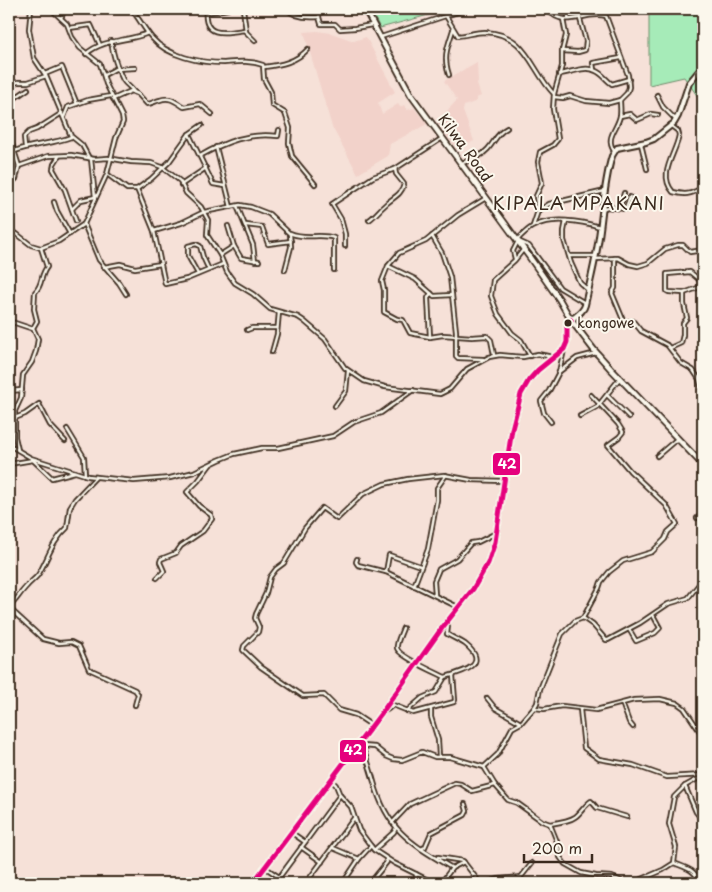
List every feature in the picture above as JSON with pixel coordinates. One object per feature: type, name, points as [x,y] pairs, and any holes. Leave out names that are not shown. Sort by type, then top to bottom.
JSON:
[{"type":"highway","name":"Kilwa Road","points":[[365,9],[405,86],[524,248],[571,320],[596,353],[703,465]]},
{"type":"main road","points":[[253,883],[360,744],[371,725],[416,663],[473,590],[488,563],[496,533],[512,429],[524,388],[538,370],[564,350],[567,342],[567,324],[582,311],[596,258],[605,191],[614,151],[621,147],[641,144],[654,139],[670,126],[676,120],[689,83],[703,66]]},
{"type":"street","points":[[31,9],[29,29],[32,50],[72,137],[82,145],[90,158],[96,197]]},
{"type":"street","points":[[9,230],[31,245],[41,248],[70,234],[84,224],[107,174],[116,138],[123,120],[105,82],[99,64],[75,42],[69,28],[51,9]]},
{"type":"street","points":[[61,18],[65,9]]},
{"type":"street","points":[[131,9],[148,33],[163,48],[183,56],[207,62],[246,61],[262,64],[264,67],[288,63],[308,49]]},
{"type":"street","points":[[228,9],[212,12],[205,10],[206,22],[212,30],[222,33],[246,31]]},
{"type":"street","points":[[243,9],[246,31],[255,41]]},
{"type":"street","points":[[287,9],[292,14],[308,18],[319,18]]},
{"type":"street","points":[[320,9],[319,18],[321,24],[335,24],[340,29],[372,24]]},
{"type":"street","points":[[380,38],[467,9]]},
{"type":"street","points":[[446,16],[453,30],[459,36],[487,32],[512,40],[520,45],[554,95],[563,98],[570,96],[602,103],[620,100],[627,92],[629,79],[626,66],[621,58],[606,16],[592,15],[580,19],[563,19],[557,18],[546,9]]},
{"type":"street","points":[[568,19],[569,9]]},
{"type":"street","points":[[533,226],[538,211],[536,196],[542,183],[538,162],[539,155],[540,152],[554,145],[558,139],[554,112],[554,95],[562,66],[562,51],[566,33],[563,19]]},
{"type":"street","points":[[562,51],[578,52],[585,50],[586,42],[580,19]]},
{"type":"street","points":[[69,28],[91,25],[100,45]]},
{"type":"street","points":[[449,75],[446,55],[453,30]]},
{"type":"street","points":[[86,54],[100,45],[137,38],[148,33]]},
{"type":"street","points":[[111,42],[123,81],[147,104],[170,99],[184,107],[200,104],[212,114]]},
{"type":"street","points":[[594,70],[593,63],[621,58]]},
{"type":"street","points":[[104,75],[117,64]]},
{"type":"street","points":[[9,85],[18,82],[26,83],[62,67],[77,104]]},
{"type":"street","points":[[264,67],[264,79],[270,90],[272,104],[285,113],[290,128],[289,143],[293,157],[315,184]]},
{"type":"street","points":[[110,71],[135,68]]},
{"type":"street","points":[[559,74],[579,70],[594,70],[612,84],[629,79]]},
{"type":"street","points":[[9,97],[15,98],[28,89]]},
{"type":"street","points":[[64,117],[67,108],[88,100],[134,92]]},
{"type":"street","points":[[657,95],[664,107],[676,120]]},
{"type":"street","points":[[614,151],[611,146],[611,135],[620,116],[620,100]]},
{"type":"street","points":[[25,147],[24,137],[27,133],[37,130],[62,113]]},
{"type":"street","points":[[620,116],[630,114],[638,120],[651,114],[658,115]]},
{"type":"street","points":[[107,174],[127,189],[137,189],[163,168],[174,157],[189,134],[202,125]]},
{"type":"street","points":[[670,126],[678,131],[679,135],[666,172],[667,185],[673,192],[685,195],[701,188]]},
{"type":"street","points":[[461,163],[482,154],[501,132],[507,128]]},
{"type":"street","points":[[200,156],[216,147],[252,135],[278,136],[278,130]]},
{"type":"street","points":[[189,134],[213,184],[225,186]]},
{"type":"street","points":[[9,135],[19,166],[16,179],[9,185]]},
{"type":"street","points":[[15,151],[72,137]]},
{"type":"street","points":[[345,246],[342,222],[332,204],[373,176],[395,169],[443,138]]},
{"type":"street","points":[[641,144],[647,169]]},
{"type":"street","points":[[216,147],[231,207]]},
{"type":"street","points":[[19,166],[45,156],[59,155],[151,163],[163,168],[182,184],[186,193],[204,212],[208,220],[206,233],[220,255],[227,272],[238,286],[253,294],[270,309],[299,318],[311,327],[326,341],[348,371],[359,379],[379,386],[437,394],[446,392],[467,370],[483,359],[495,355],[519,357],[545,354],[553,357]]},
{"type":"street","points":[[59,155],[53,167],[76,221]]},
{"type":"street","points":[[182,184],[206,168]]},
{"type":"street","points":[[369,220],[399,194],[402,189],[404,184],[396,174],[395,169]]},
{"type":"street","points":[[137,189],[154,231],[164,284],[187,279],[223,264]]},
{"type":"street","points":[[538,211],[552,204],[605,191]]},
{"type":"street","points":[[620,208],[624,193]]},
{"type":"street","points":[[72,209],[82,200],[96,197]]},
{"type":"street","points":[[486,198],[458,215],[426,241],[404,250],[388,266],[382,281],[384,312],[403,320],[410,333],[430,337],[443,335],[487,336],[495,355]]},
{"type":"street","points":[[603,209],[607,207],[627,209],[630,198]]},
{"type":"street","points":[[54,202],[70,234]]},
{"type":"street","points":[[154,231],[181,223],[204,212],[237,206],[251,207],[269,214],[289,233],[311,238],[328,237],[334,239],[334,270]]},
{"type":"street","points":[[228,226],[234,246],[241,258],[257,261],[246,225],[237,206]]},
{"type":"street","points":[[515,260],[513,251],[517,240],[533,226],[547,222],[566,222],[600,227]]},
{"type":"street","points":[[566,222],[564,238],[577,278],[588,290]]},
{"type":"street","points":[[84,224],[94,250],[104,267],[119,283],[126,294]]},
{"type":"street","points":[[246,225],[262,227],[268,244],[291,241]]},
{"type":"street","points":[[285,270],[290,254],[291,241],[289,233]]},
{"type":"street","points":[[432,236],[445,260],[450,277],[455,346],[458,358],[483,359]]},
{"type":"street","points":[[517,240],[529,246],[560,288],[585,303]]},
{"type":"street","points":[[198,274],[188,256],[188,246],[191,244],[200,246],[209,270]]},
{"type":"street","points":[[570,256],[615,258],[638,266],[648,263],[665,249],[678,245],[683,245],[690,252],[703,250]]},
{"type":"street","points":[[220,255],[234,246]]},
{"type":"street","points":[[33,328],[37,322],[34,309],[36,296],[34,292],[39,289],[42,273],[47,267],[41,248]]},
{"type":"street","points":[[524,248],[515,260],[494,280],[491,299],[498,314],[512,333],[521,340],[530,356]]},
{"type":"street","points":[[615,258],[616,288],[612,293],[624,322],[633,321],[641,331],[670,348],[681,364],[693,370],[696,374],[703,397]]},
{"type":"street","points":[[104,267],[120,264],[135,268],[161,264]]},
{"type":"street","points":[[388,266],[415,279],[436,296],[452,296]]},
{"type":"street","points":[[692,272],[703,284],[684,292],[667,291],[667,274],[692,272]]},
{"type":"street","points":[[670,348],[681,342],[683,338],[683,323],[687,318],[684,292]]},
{"type":"street","points":[[430,337],[428,298],[431,293]]},
{"type":"street","points":[[272,352],[276,340],[279,312]]},
{"type":"street","points":[[9,321],[33,328],[38,339],[32,362],[23,375],[20,400],[15,411],[15,437],[18,451]]},
{"type":"street","points":[[247,330],[252,328],[277,328]]},
{"type":"street","points":[[551,422],[544,413],[541,401],[549,391],[559,372],[564,350]]},
{"type":"street","points":[[559,372],[577,358],[596,353]]},
{"type":"street","points":[[335,406],[346,392],[348,371]]},
{"type":"street","points":[[580,416],[600,404],[620,378]]},
{"type":"street","points":[[9,391],[22,390]]},
{"type":"street","points":[[9,446],[32,459],[84,475],[140,481],[170,478],[194,472],[234,454],[262,448],[278,448],[332,436],[354,422],[381,413],[413,390]]},
{"type":"street","points":[[484,767],[498,754],[512,728],[521,723],[534,708],[562,634],[575,621],[583,618],[608,572],[623,561],[652,552],[677,524],[666,505],[630,471],[608,446],[623,432],[591,395]]},
{"type":"street","points":[[607,395],[629,417]]},
{"type":"street","points":[[15,419],[39,404],[50,425],[65,441]]},
{"type":"street","points":[[9,405],[10,413],[15,419]]},
{"type":"street","points":[[67,429],[84,457],[84,475]]},
{"type":"street","points":[[657,456],[678,438]]},
{"type":"street","points":[[9,464],[32,459]]},
{"type":"street","points":[[32,459],[52,478],[75,472]]},
{"type":"street","points":[[157,578],[164,570],[160,562],[162,559],[176,553],[181,546],[203,531],[212,519],[211,515],[199,506],[188,492],[210,464]]},
{"type":"street","points":[[371,725],[356,715],[338,710],[324,695],[303,696],[260,668],[242,650],[258,632],[259,627],[255,618],[266,593],[270,577],[284,563],[305,528],[322,508],[337,519],[364,494],[374,488],[408,479],[446,475],[471,480],[504,481]]},
{"type":"street","points":[[414,586],[428,549],[433,528],[437,488],[446,475]]},
{"type":"street","points":[[96,477],[70,507],[67,528],[53,544],[37,576],[9,607],[43,639],[58,643],[71,642],[79,646],[89,668],[135,690],[138,694],[135,705]]},
{"type":"street","points":[[697,518],[703,513]]},
{"type":"street","points":[[435,595],[434,581],[439,569],[457,559],[471,543],[478,542],[496,533]]},
{"type":"street","points":[[386,572],[389,555],[421,566]]},
{"type":"street","points":[[357,559],[358,565],[386,572],[459,607]]},
{"type":"street","points":[[583,618],[592,624],[607,641],[672,602],[688,598],[703,579]]},
{"type":"street","points":[[629,629],[636,641],[655,633],[660,628],[653,615]]},
{"type":"street","points":[[403,628],[397,649],[416,663],[445,677],[453,676],[471,668],[475,658],[464,644],[447,634],[448,626],[445,624]]},
{"type":"street","points":[[383,711],[393,705],[413,713],[455,701],[453,676]]},
{"type":"street","points":[[407,711],[422,698],[436,692],[445,677]]},
{"type":"street","points":[[487,698],[495,708],[521,723]]},
{"type":"street","points":[[534,708],[559,706],[601,710],[634,700],[660,698],[677,703],[684,708],[703,736]]},
{"type":"street","points":[[622,703],[629,722],[633,727]]},
{"type":"street","points":[[432,708],[431,718],[438,740],[439,756]]},
{"type":"street","points":[[580,709],[584,749],[596,758],[633,765],[669,778],[703,775]]},
{"type":"street","points":[[360,744],[375,747],[386,756],[398,759],[405,759],[422,752],[432,756],[454,758],[484,767],[495,785],[508,800],[517,803],[542,821],[550,824],[576,817],[590,801],[598,808],[628,817]]},
{"type":"street","points":[[360,744],[370,765],[380,799],[392,823],[421,849],[452,868]]},
{"type":"street","points":[[633,883],[664,870],[674,863],[676,847],[669,824],[674,797],[685,786],[703,775]]},
{"type":"street","points":[[331,780],[351,807],[359,830],[374,850],[386,859],[434,883]]},
{"type":"street","points":[[392,823],[410,804],[456,783],[472,790],[495,785]]},
{"type":"street","points":[[685,786],[696,812],[703,821]]},
{"type":"street","points":[[275,883],[340,794]]},
{"type":"street","points":[[421,849],[425,847],[430,835],[435,830],[465,815],[467,811],[465,804]]},
{"type":"street","points":[[306,883],[354,818]]},
{"type":"street","points":[[550,824],[558,844],[560,857],[565,864],[581,873],[612,877],[626,883]]},
{"type":"street","points":[[374,850],[396,828]]},
{"type":"street","points":[[394,832],[400,832]]},
{"type":"street","points":[[292,833],[305,842]]},
{"type":"street","points":[[343,883],[359,859],[371,846]]},
{"type":"street","points":[[301,847],[322,862]]},
{"type":"street","points":[[333,848],[359,859]]},
{"type":"street","points":[[435,857],[464,862],[480,883]]},
{"type":"street","points":[[370,883],[384,868],[387,862],[386,859]]},
{"type":"street","points":[[442,883],[452,868],[464,862]]},
{"type":"street","points":[[485,883],[499,879],[521,877],[532,863]]},
{"type":"street","points":[[674,863],[688,867],[700,883]]},
{"type":"street","points":[[266,868],[279,878]]},
{"type":"street","points":[[412,883],[416,879],[416,874]]},
{"type":"street","points":[[10,881],[20,883]]},
{"type":"shaded area","points":[[304,32],[331,33],[354,41],[366,37],[395,92],[378,103],[382,114],[398,104],[400,107],[404,105],[407,110],[414,108],[427,124],[390,144],[388,156],[358,174],[332,127]]},
{"type":"shaded area","points":[[477,62],[477,84],[481,96],[476,98],[477,101],[464,106],[463,111],[474,141],[457,149],[437,122],[457,100],[444,81]]},
{"type":"green space","points":[[370,9],[451,9],[380,28]]},
{"type":"green space","points":[[649,9],[703,9],[703,104],[684,77],[649,85]]},
{"type":"transit line","name":"42","points":[[253,883],[473,589],[488,563],[495,542],[512,429],[521,394],[529,380],[538,370],[564,349],[567,342],[567,324],[571,320]]},
{"type":"place","name":"kongowe","points":[[568,323]]},
{"type":"district","name":"KIPALA MPAKANI","points":[[579,204]]}]
